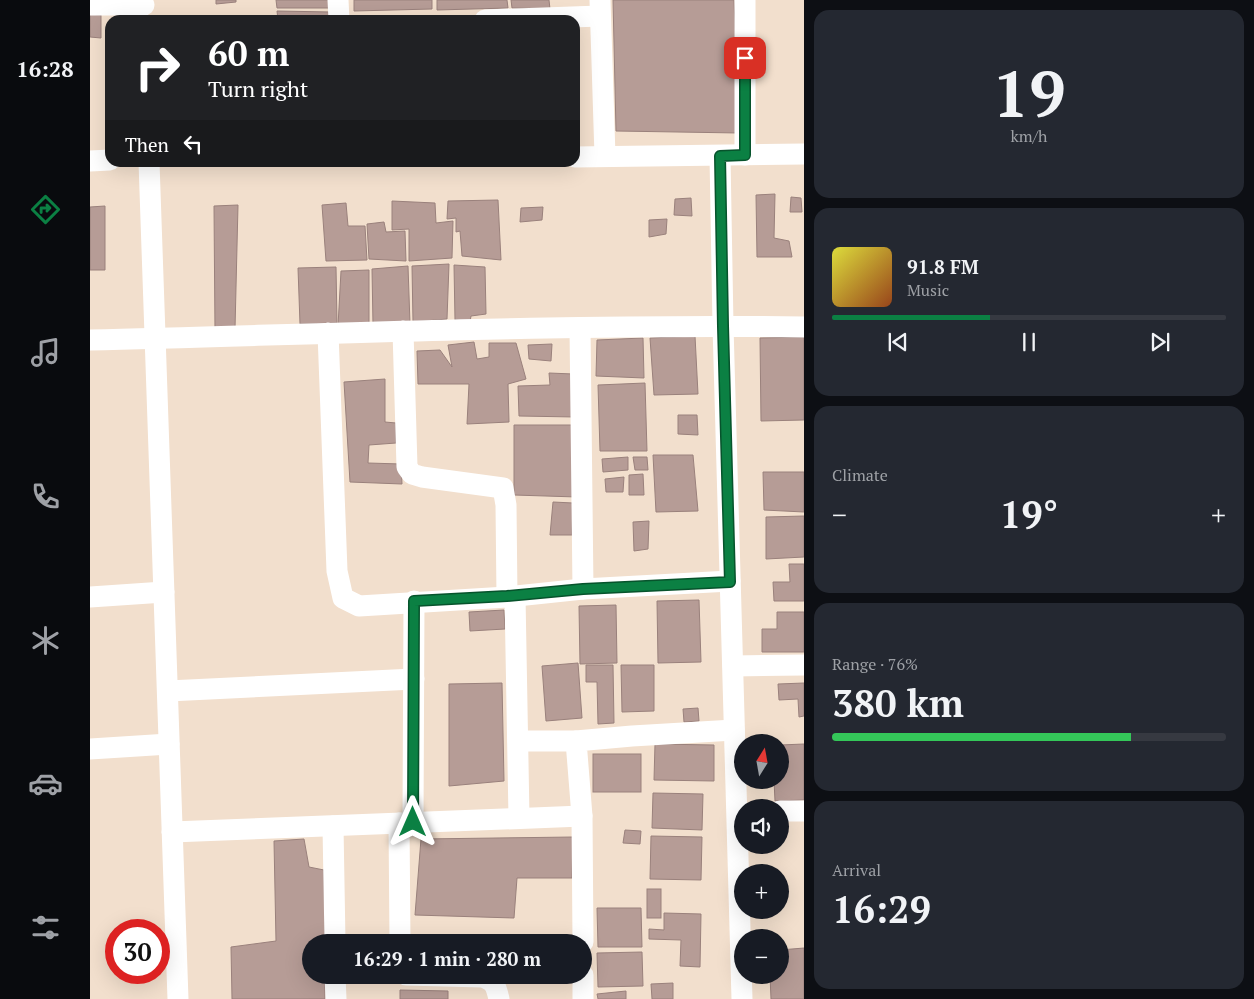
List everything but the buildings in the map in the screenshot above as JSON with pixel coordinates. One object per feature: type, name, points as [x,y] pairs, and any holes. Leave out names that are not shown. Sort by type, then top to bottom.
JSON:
[{"type":"street","points":[[338,0],[339,15]]},
{"type":"street","points":[[745,0],[745,155]]},
{"type":"street","points":[[90,5],[144,8]]},
{"type":"street","points":[[533,15],[600,8],[605,156]]},
{"type":"street","points":[[580,157],[804,154]]},
{"type":"street","points":[[720,156],[734,730],[739,799]]},
{"type":"street","points":[[90,161],[105,160]]},
{"type":"street","points":[[150,167],[178,999]]},
{"type":"street","points":[[90,340],[580,328],[723,326],[804,328]]},
{"type":"street","points":[[580,328],[583,589]]},
{"type":"street","points":[[403,331],[407,467],[412,474],[422,477],[503,488],[506,505],[511,596],[518,741],[519,818]]},
{"type":"street","points":[[328,333],[337,571],[343,598],[359,606],[511,596],[583,589],[730,582]]},
{"type":"street","points":[[90,597],[164,592]]},
{"type":"street","points":[[400,934],[414,679],[414,601]]},
{"type":"street","points":[[733,666],[804,665]]},
{"type":"street","points":[[168,691],[414,679]]},
{"type":"street","points":[[518,741],[576,741],[734,730]]},
{"type":"street","points":[[576,741],[582,816],[583,934]]},
{"type":"street","points":[[90,749],[169,744]]},
{"type":"street","points":[[789,811],[804,810]]},
{"type":"street","points":[[172,832],[582,816]]},
{"type":"street","points":[[333,826],[335,934]]},
{"type":"street","points":[[740,854],[742,999]]},
{"type":"street","points":[[335,984],[336,999]]},
{"type":"street","points":[[495,984],[498,999]]},
{"type":"street","points":[[583,984],[583,999]]},
{"type":"route","points":[[413,822],[414,601],[507,596],[583,589],[730,582],[720,156],[745,155],[745,58]]}]
